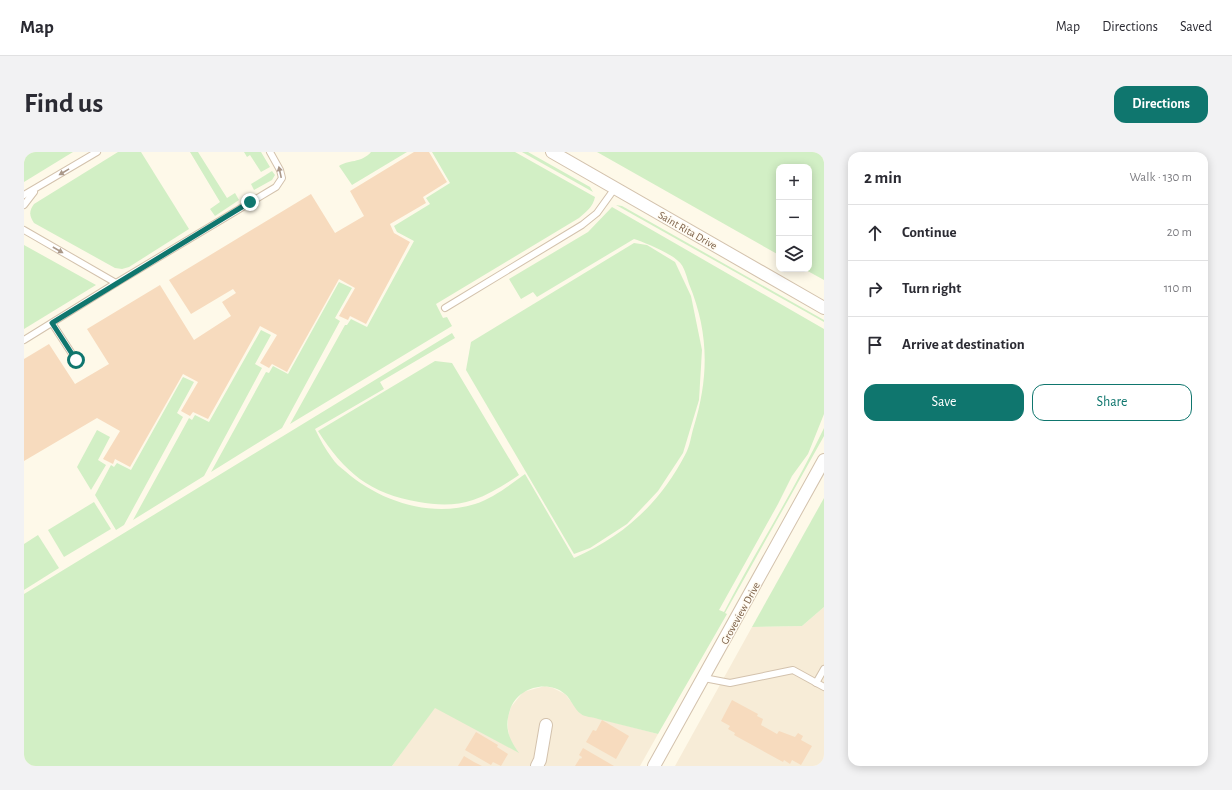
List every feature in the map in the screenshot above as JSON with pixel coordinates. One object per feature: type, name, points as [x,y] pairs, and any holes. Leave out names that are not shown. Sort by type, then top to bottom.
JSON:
[{"type":"street","name":"Saint Rita Drive","points":[[552,152],[824,308]]},
{"type":"street","name":"Groveview Drive","points":[[654,766],[824,460]]},
{"type":"street","points":[[537,766],[540,760],[546,725]]},
{"type":"lane","points":[[24,195],[97,152]]},
{"type":"lane","points":[[24,340],[276,187],[282,178],[280,170],[270,152]]},
{"type":"lane","points":[[24,205],[38,188]]},
{"type":"lane","points":[[445,308],[582,225],[597,213],[615,188]]},
{"type":"lane","points":[[24,230],[116,283]]},
{"type":"lane","points":[[52,323],[76,360]]},
{"type":"lane","points":[[816,683],[824,669]]},
{"type":"lane","points":[[704,678],[730,683],[793,670],[824,687]]},
{"type":"shaded area","points":[[824,607],[824,766],[675,766],[752,627],[802,626]]},
{"type":"shaded area","points":[[545,686],[565,694],[581,714],[658,734],[640,766],[392,766],[435,707],[518,752],[510,740],[508,729],[508,717],[511,707],[523,692]]},
{"type":"green space","points":[[24,152],[73,152],[24,182]]},
{"type":"green space","points":[[118,152],[141,152],[189,229],[129,267],[122,269],[115,268],[34,223],[30,213],[34,204]]},
{"type":"green space","points":[[190,152],[198,152],[227,198],[235,193],[239,200],[215,216],[210,209],[220,202]]},
{"type":"green space","points":[[244,152],[261,152],[270,167],[261,172],[250,155],[247,157]]},
{"type":"green space","points":[[371,152],[407,152],[352,185],[339,166],[359,160]]},
{"type":"green space","points":[[432,152],[515,152],[595,197],[594,201],[589,209],[579,218],[436,304],[443,318],[447,317],[452,326],[290,424],[345,325],[347,325],[351,319],[367,327],[414,241],[397,232],[394,226],[430,204],[426,198],[450,183]]},
{"type":"green space","points":[[522,152],[528,152],[590,187],[593,192]]},
{"type":"green space","points":[[597,152],[824,152],[824,280],[809,272],[812,272],[812,164],[776,164],[776,253]]},
{"type":"green space","points":[[272,171],[275,175],[272,180],[254,190],[251,184]]},
{"type":"green space","points":[[616,205],[622,206],[824,320],[824,322]]},
{"type":"green space","points":[[612,207],[824,329],[824,414],[808,454],[792,476],[719,610],[724,612],[800,475],[824,428],[824,436],[725,613],[727,614],[658,734],[584,716],[576,709],[565,694],[558,689],[542,687],[533,688],[519,696],[510,710],[507,722],[508,733],[519,753],[435,708],[392,766],[24,766],[24,594],[452,333],[455,338],[380,382],[384,389],[315,429],[327,451],[338,465],[359,482],[373,491],[389,498],[423,508],[440,509],[458,508],[475,504],[501,491],[525,474],[574,558],[609,539],[639,516],[664,488],[687,452],[699,408],[705,355],[703,337],[696,302],[682,266],[678,260],[666,253],[634,239],[537,297],[533,292],[521,299],[509,279],[588,232]]},
{"type":"green space","points":[[634,243],[647,245],[675,262],[691,296],[702,350],[699,400],[683,453],[658,491],[627,524],[590,548],[574,554],[466,370],[471,342]]},
{"type":"green space","points":[[24,245],[96,285],[24,329]]},
{"type":"green space","points":[[339,282],[352,288],[335,318],[340,321],[282,428],[211,472],[266,372],[269,373],[273,366],[288,374]]},
{"type":"green space","points":[[261,330],[271,335],[255,364],[262,368],[204,476],[133,520],[189,418],[192,420],[195,415],[209,422]]},
{"type":"green space","points":[[435,361],[452,363],[519,475],[491,492],[466,502],[432,504],[419,502],[386,493],[372,487],[348,469],[318,431]]},
{"type":"green space","points":[[183,377],[194,382],[177,413],[183,417],[124,525],[116,530],[95,495],[111,465],[114,467],[117,463],[131,470]]},
{"type":"green space","points":[[97,430],[110,437],[98,460],[106,465],[91,490],[77,467]]},
{"type":"green space","points":[[824,498],[824,607],[802,626],[752,627]]},
{"type":"green space","points":[[94,502],[111,529],[64,557],[48,530]]},
{"type":"green space","points":[[38,535],[59,568],[24,590],[24,544]]},
{"type":"building","points":[[414,152],[429,152],[447,182],[423,197],[426,203],[390,224],[394,233],[410,242],[366,324],[350,316],[348,320],[339,316],[355,288],[339,279],[287,372],[272,364],[269,368],[260,363],[277,335],[260,326],[208,419],[193,412],[190,416],[181,411],[198,382],[183,374],[130,467],[115,459],[113,464],[103,459],[120,431],[97,418],[24,461],[24,359],[49,344],[75,384],[109,364],[87,329],[160,285],[194,340],[231,316],[222,302],[236,293],[233,289],[191,314],[169,280],[311,194],[335,233],[364,216],[350,191]]},
{"type":"building","points":[[732,700],[758,714],[757,716],[763,719],[761,725],[777,734],[779,731],[795,737],[798,733],[803,736],[801,740],[812,746],[801,765],[792,760],[790,764],[784,760],[783,762],[734,735],[735,733],[728,729],[730,726],[721,721]]},
{"type":"building","points":[[602,720],[629,736],[616,759],[586,742],[593,730],[596,731]]},
{"type":"building","points":[[476,732],[498,745],[497,747],[508,754],[501,766],[493,762],[491,765],[465,750]]},
{"type":"building","points":[[583,748],[614,766],[575,766],[582,757],[579,755]]},
{"type":"building","points":[[464,756],[474,762],[482,766],[458,766]]},
{"type":"route","points":[[76,360],[52,323],[250,202]]}]
